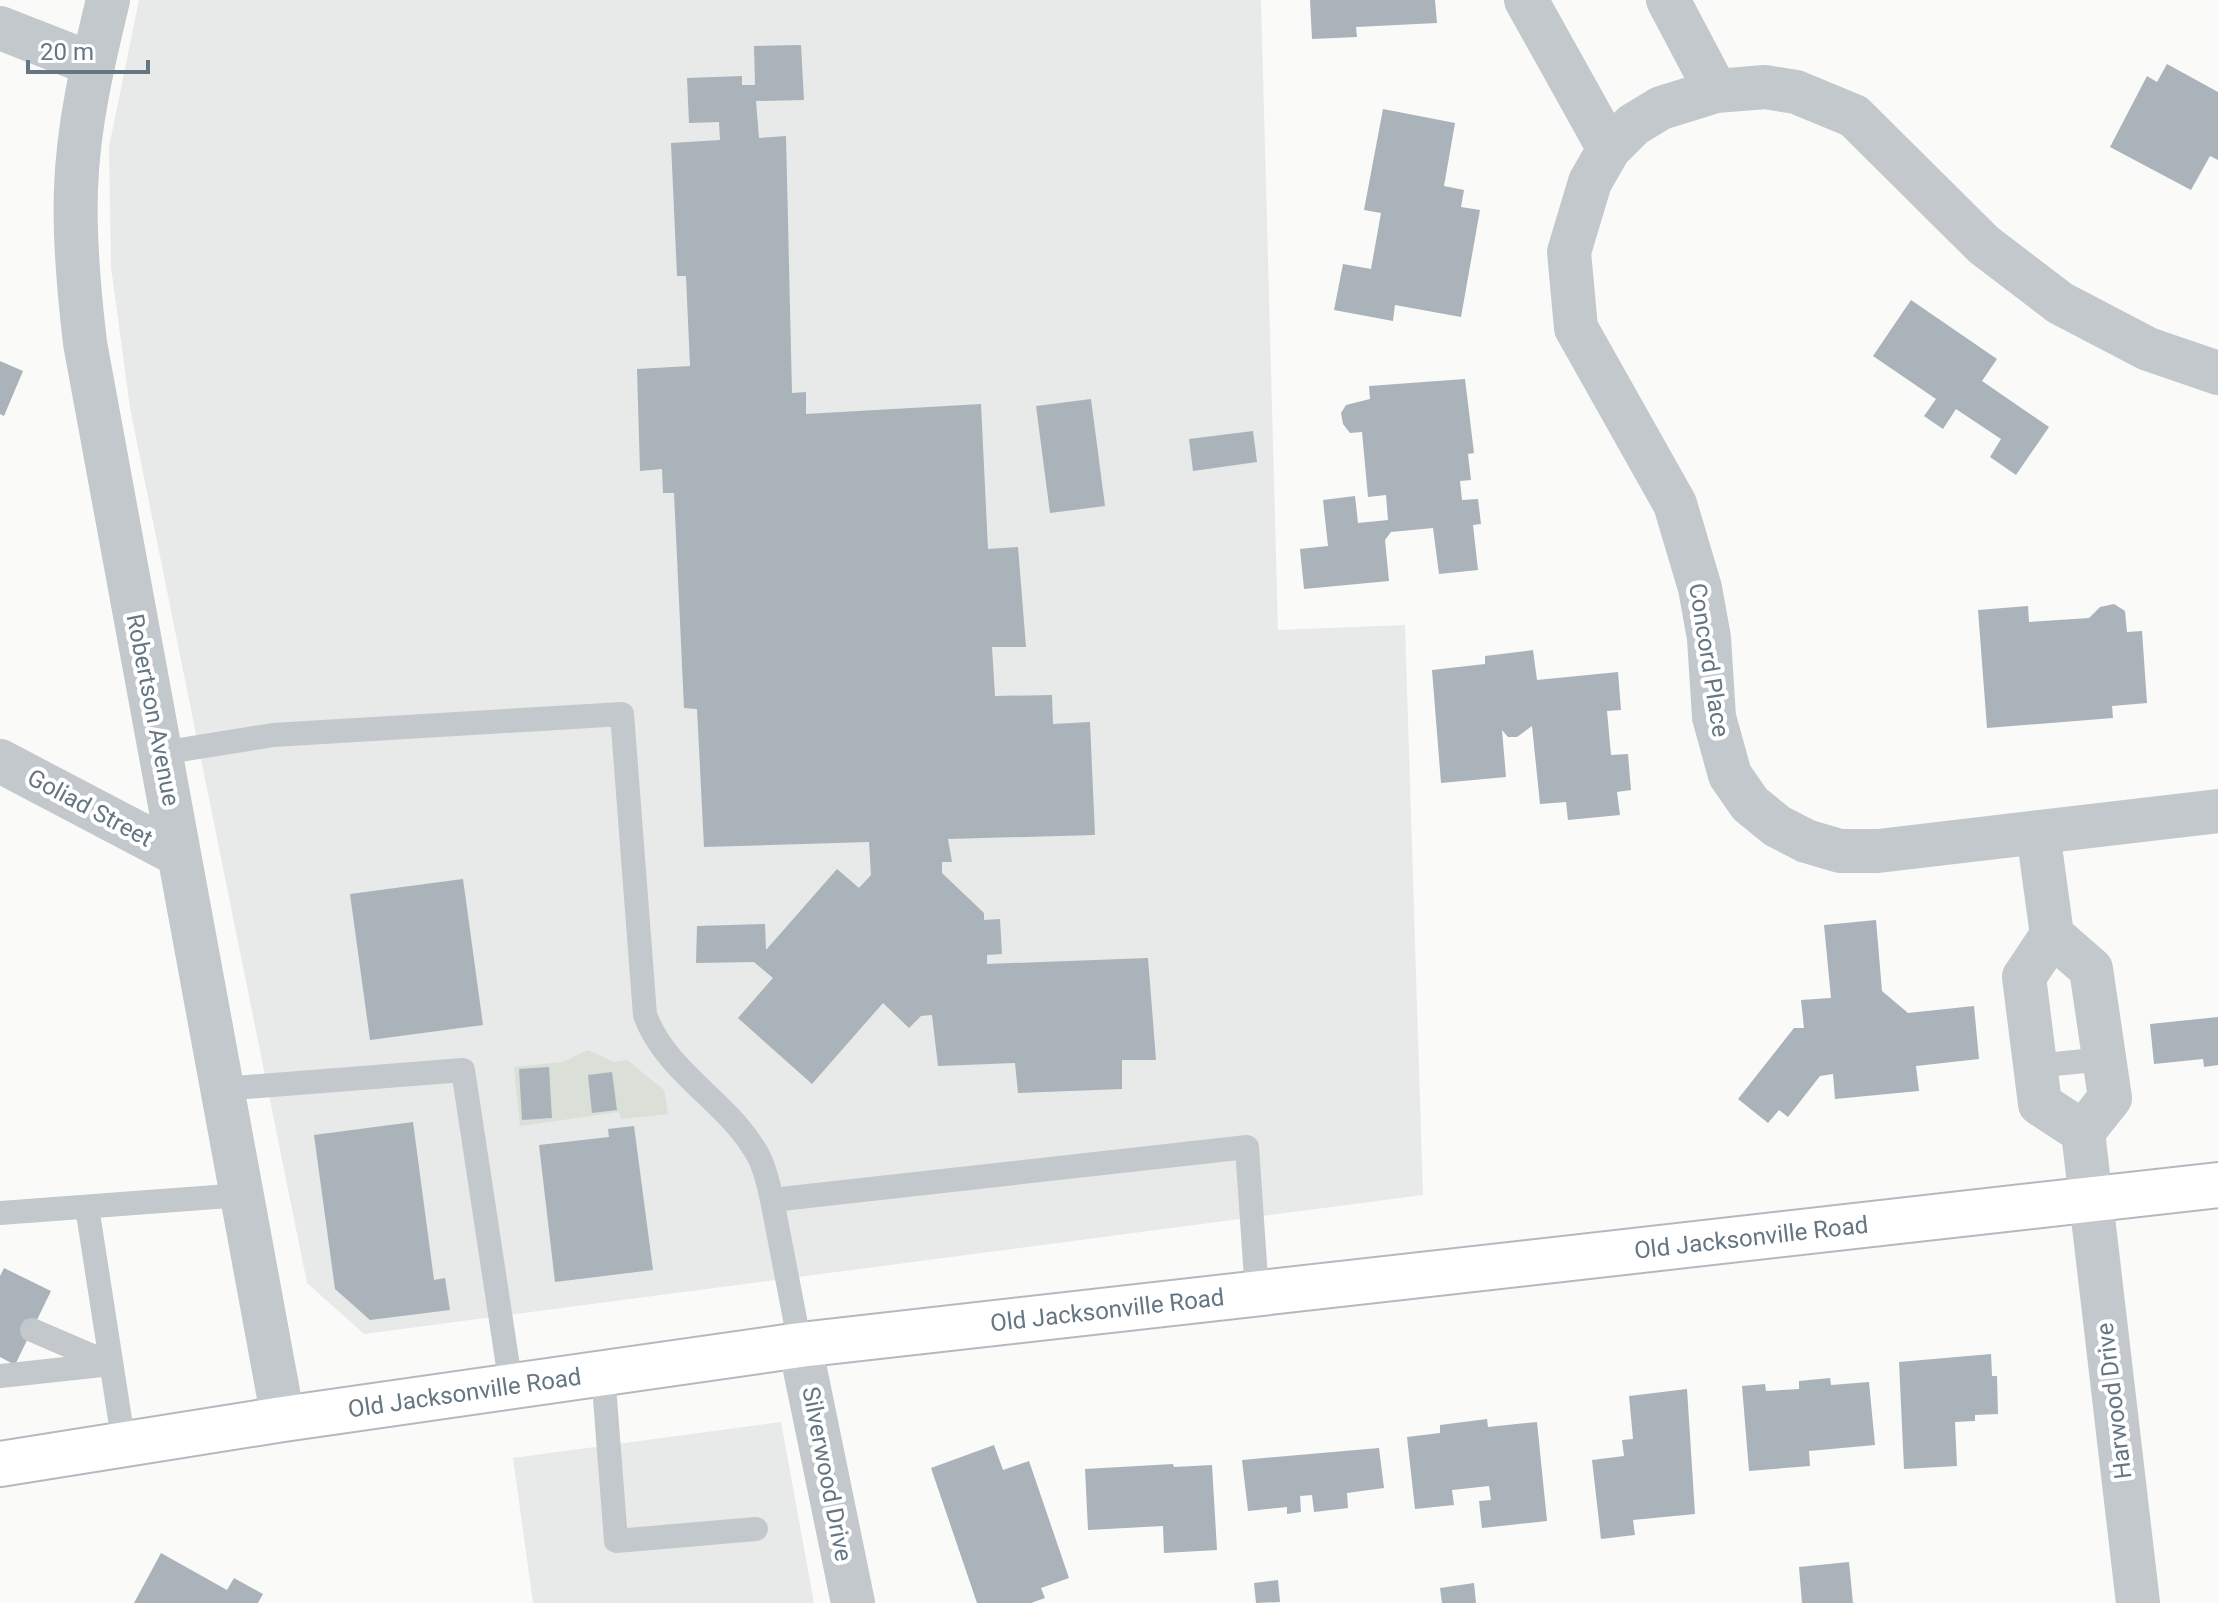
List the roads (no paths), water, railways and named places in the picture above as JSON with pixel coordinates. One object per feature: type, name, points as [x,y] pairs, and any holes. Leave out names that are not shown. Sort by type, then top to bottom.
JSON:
[{"type":"main road","name":"Old Jacksonville Road","points":[[0,1464],[283,1419],[800,1345],[2218,1185]]},
{"type":"street","name":"Robertson Avenue","points":[[108,0],[92,64],[76,186],[83,329],[283,1419]]},
{"type":"street","points":[[1526,0],[1609,149]]},
{"type":"street","points":[[1668,0],[1716,91]]},
{"type":"street","points":[[0,28],[92,64]]},
{"type":"street","name":"Concord Place","points":[[2218,373],[2148,349],[2060,303],[1984,245],[1854,116],[1796,92],[1765,87],[1716,91],[1661,108],[1633,125],[1609,149],[1590,182],[1569,252],[1576,328],[1675,504],[1700,588],[1709,638],[1714,717],[1730,775],[1750,804],[1777,826],[1806,841],[1840,851],[1878,851],[2218,811]]},
{"type":"street","name":"Goliad Street","points":[[0,761],[179,855]]},
{"type":"street","points":[[2038,832],[2052,935],[2091,969],[2110,1098],[2083,1132],[2090,1199]]},
{"type":"street","points":[[2052,935],[2024,977],[2040,1104],[2083,1132]]},
{"type":"street","name":"Harwood Drive","points":[[2090,1199],[2138,1603]]},
{"type":"street","name":"Silverwood Drive","points":[[800,1345],[853,1603]]},
{"type":"lane","points":[[161,753],[273,735],[622,714],[645,1015],[660,1048],[748,1140],[760,1159],[772,1200],[800,1345]]},
{"type":"lane","points":[[2035,1066],[2104,1059]]},
{"type":"lane","points":[[222,1089],[463,1070],[511,1386]]},
{"type":"lane","points":[[772,1200],[1247,1147],[1257,1293]]},
{"type":"lane","points":[[0,1213],[242,1195]]},
{"type":"lane","points":[[87,1207],[124,1445]]},
{"type":"lane","points":[[32,1330],[111,1364]]},
{"type":"lane","points":[[0,1376],[111,1364]]},
{"type":"lane","points":[[603,1373],[616,1541],[756,1529]]}]
